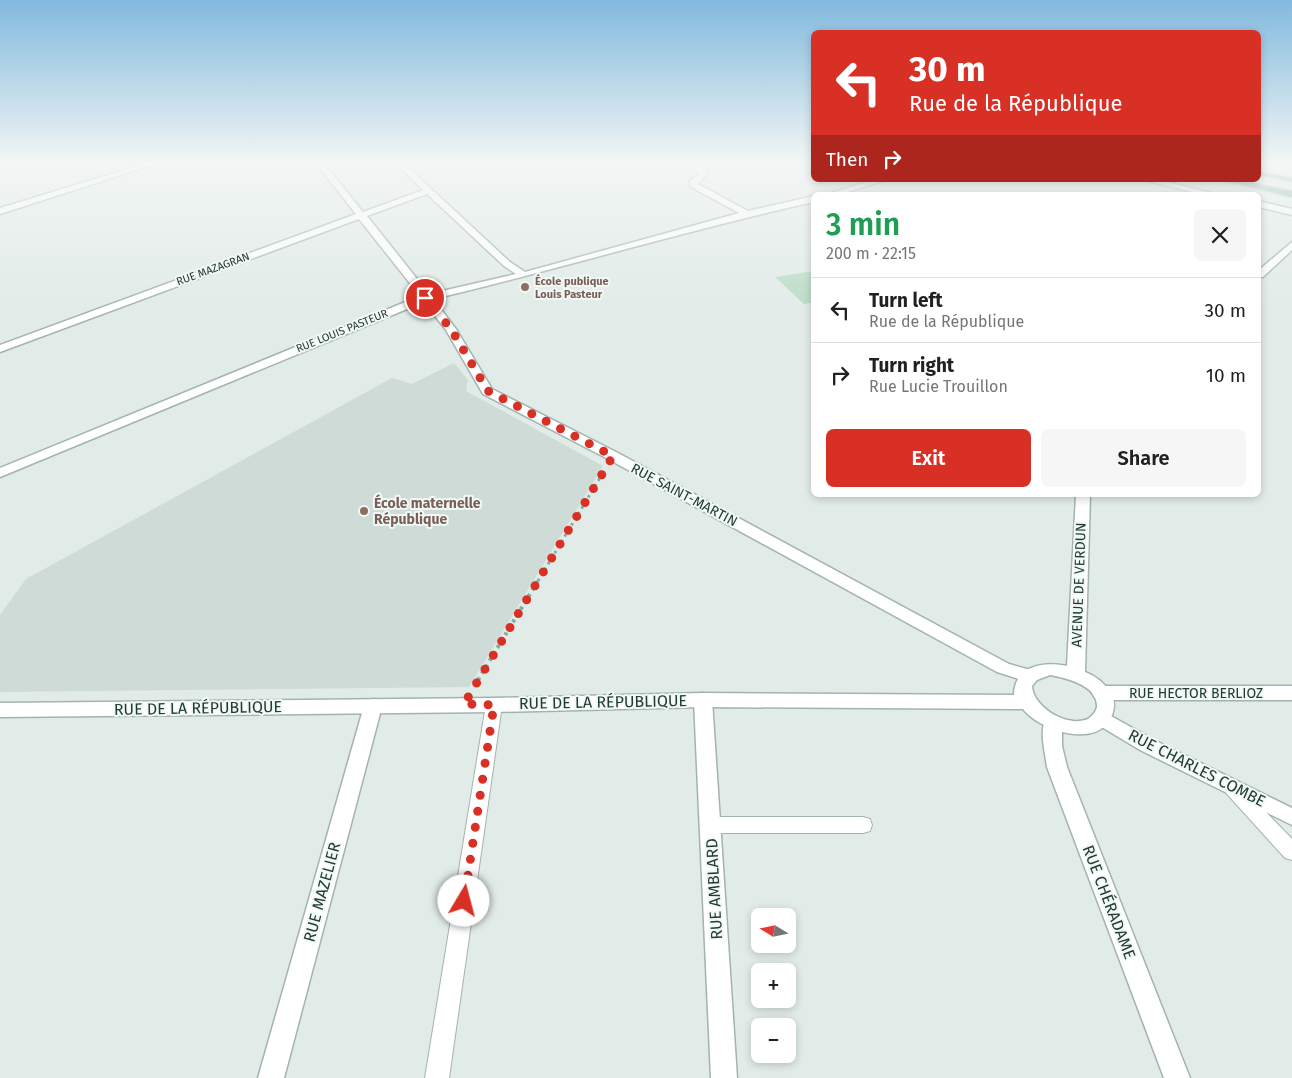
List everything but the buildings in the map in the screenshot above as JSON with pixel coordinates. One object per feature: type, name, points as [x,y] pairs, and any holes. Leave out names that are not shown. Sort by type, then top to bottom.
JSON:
[{"type":"street","name":"RUE SAINT-MARTIN","points":[[356,211],[451,329],[488,391],[613,456],[1003,668],[1028,676]]},
{"type":"street","name":"RUE MAZAGRAN","points":[[0,349],[373,211]]},
{"type":"street","points":[[449,211],[507,264],[524,275]]},
{"type":"street","points":[[742,211],[747,214]]},
{"type":"street","name":"RUE LOUIS PASTEUR","points":[[0,473],[425,298],[524,275],[760,211]]},
{"type":"street","points":[[1261,273],[1292,245]]},
{"type":"street","name":"AVENUE DE VERDUN","points":[[1076,674],[1083,497]]},
{"type":"street","points":[[1048,669],[1076,674],[1090,682],[1101,693],[1106,706],[1102,718],[1091,726],[1073,728],[1053,723],[1033,710],[1026,702],[1022,692],[1023,684],[1028,676],[1037,671],[1048,669]]},
{"type":"street","name":"RUE HECTOR BERLIOZ","points":[[1101,693],[1292,693]]},
{"type":"street","name":"RUE DE LA RÉPUBLIQUE","points":[[0,710],[494,705],[703,700],[1026,702]]},
{"type":"street","name":"RUE AMBLARD","points":[[703,700],[724,1078]]},
{"type":"street","name":"RUE MAZELIER","points":[[271,1078],[373,706]]},
{"type":"street","name":"RUE CHARLES COMBE","points":[[1102,718],[1147,746],[1292,817]]},
{"type":"street","name":"RUE CHÉRADAME","points":[[1053,723],[1053,746],[1057,767],[1177,1078]]},
{"type":"lane","points":[[437,1078],[494,705]]},
{"type":"lane","points":[[1230,787],[1292,852]]},
{"type":"lane","points":[[710,825],[863,825]]},
{"type":"path","points":[[464,704],[613,456]]},
{"type":"shaded area","name":"École maternelle République","points":[[454,363],[468,380],[466,391],[603,466],[469,687],[0,692],[0,615],[26,579],[392,378],[412,384]]},
{"type":"green space","points":[[811,271],[811,303],[804,304],[775,277]]},
{"type":"place","name":"École publique Louis Pasteur","points":[[525,287]]},
{"type":"place","name":"École maternelle République","points":[[364,511]]},
{"type":"route","points":[[425,298],[451,329],[488,391],[613,456],[464,704],[494,705],[464,901]]}]
